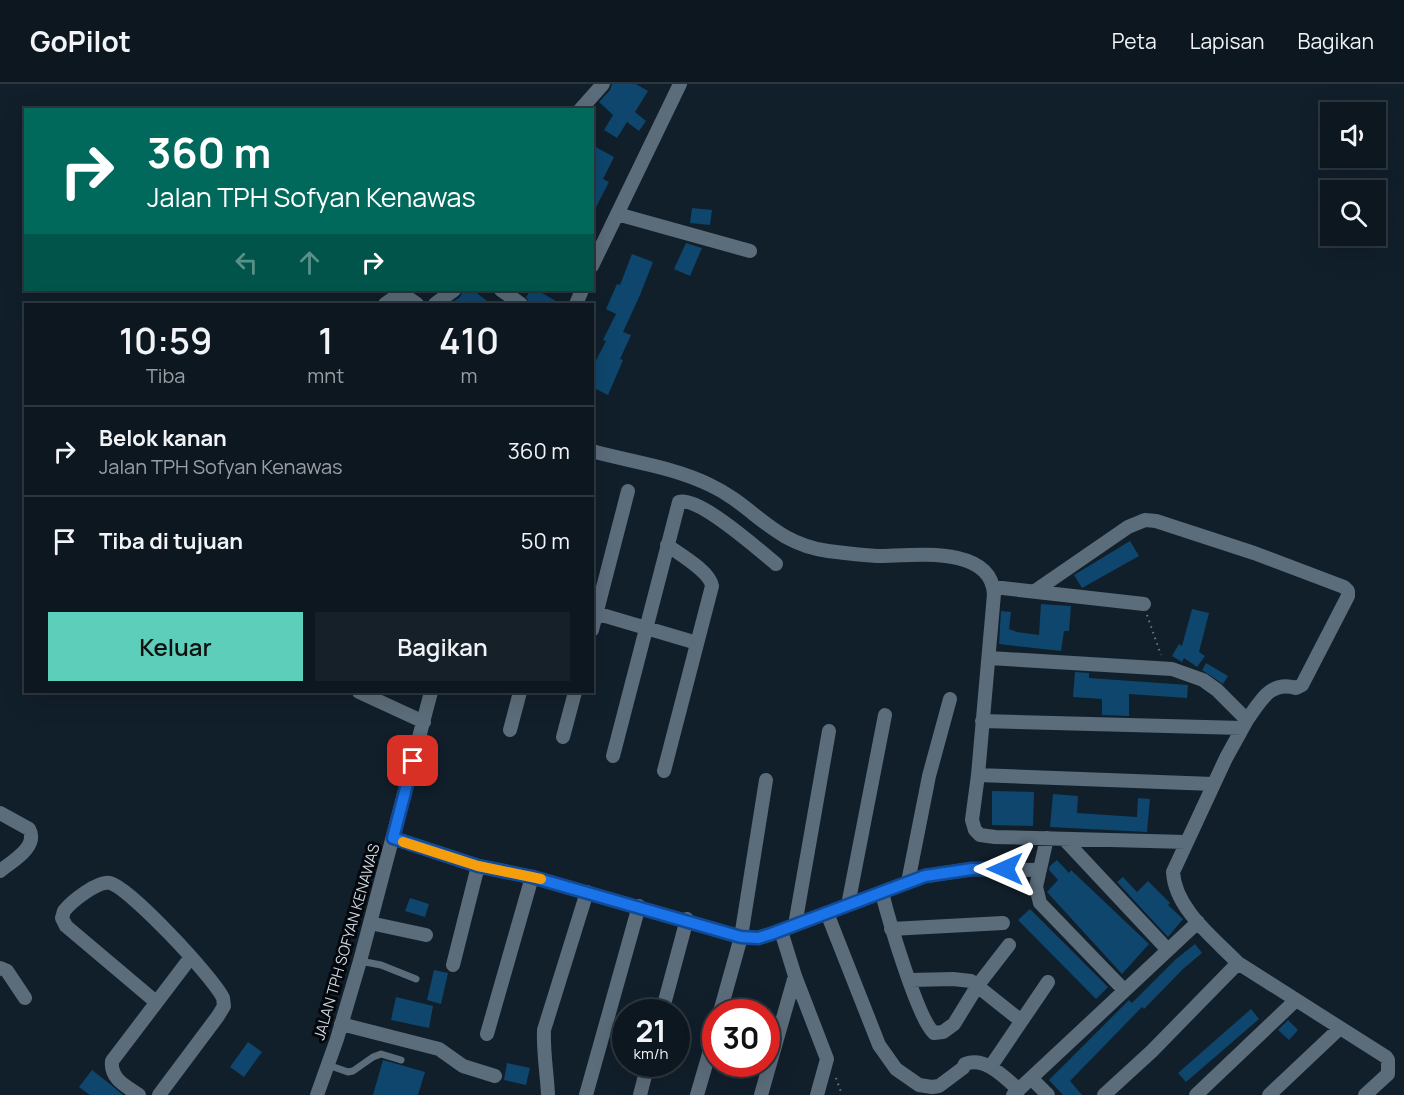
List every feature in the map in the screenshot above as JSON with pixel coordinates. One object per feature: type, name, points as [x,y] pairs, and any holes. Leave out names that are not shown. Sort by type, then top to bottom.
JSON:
[{"type":"street","points":[[582,108],[603,84]]},
{"type":"street","points":[[594,262],[680,84]]},
{"type":"street","points":[[617,214],[750,251]]},
{"type":"street","points":[[436,303],[453,291]]},
{"type":"street","points":[[502,291],[520,303]]},
{"type":"street","points":[[386,303],[395,297],[405,295],[416,303]]},
{"type":"street","points":[[594,452],[680,473],[713,486],[774,531],[807,547],[860,555],[958,558],[980,567],[987,573],[993,586],[989,658],[972,819],[975,830],[980,835],[1186,842]]},
{"type":"street","points":[[628,491],[595,613],[697,643]]},
{"type":"street","points":[[613,756],[679,502],[686,501],[710,512],[776,564]]},
{"type":"street","points":[[1035,591],[1128,527],[1145,520],[1156,521],[1254,552],[1344,587],[1348,591],[1348,596],[1302,685],[1296,688],[1277,687],[1272,690],[1245,724],[1213,784],[1173,872],[1177,892],[1197,922],[1238,963],[1386,1057],[1388,1074],[1365,1095]]},
{"type":"street","points":[[664,771],[712,581],[707,574],[667,545]]},
{"type":"street","points":[[993,586],[1144,604]]},
{"type":"street","points":[[989,658],[1172,669],[1203,681],[1217,690],[1245,724]]},
{"type":"street","points":[[361,693],[424,722]]},
{"type":"street","name":"JALAN TPH SOFYAN KENAWAS","points":[[317,1095],[360,961],[431,693]]},
{"type":"street","points":[[510,730],[520,693]]},
{"type":"street","points":[[562,737],[575,693]]},
{"type":"street","points":[[908,882],[929,776],[950,699]]},
{"type":"street","points":[[848,905],[885,714]]},
{"type":"street","points":[[982,721],[1245,724]]},
{"type":"street","points":[[795,925],[829,731]]},
{"type":"street","points":[[978,775],[1213,784]]},
{"type":"street","points":[[724,999],[741,937],[766,780]]},
{"type":"street","points":[[0,813],[29,830],[32,839],[24,850],[0,871]]},
{"type":"street","points":[[393,838],[478,866],[532,877],[687,919],[741,937],[758,938],[908,882],[943,872],[972,869],[1040,870]]},
{"type":"street","points":[[1047,838],[1036,892],[1040,903],[1124,990]]},
{"type":"street","points":[[1064,839],[1167,949]]},
{"type":"street","points":[[453,965],[478,866]]},
{"type":"street","points":[[487,1034],[532,877]]},
{"type":"street","points":[[156,1002],[66,926],[62,918],[67,907],[94,886],[110,883],[119,887],[147,911],[191,957],[222,994],[224,1006],[218,1016],[159,1095]]},
{"type":"street","points":[[548,1095],[543,1044],[544,1030],[587,892]]},
{"type":"street","points":[[882,893],[891,928],[910,980],[924,1016],[934,1033],[943,1032],[954,1024],[978,985],[1009,945]]},
{"type":"street","points":[[586,1095],[639,906]]},
{"type":"street","points":[[826,914],[879,1045],[896,1069],[919,1085],[932,1087],[935,1090],[970,1062],[978,1062],[991,1066],[1016,1092],[1197,922]]},
{"type":"street","points":[[665,999],[687,919]]},
{"type":"street","points":[[370,923],[426,935]]},
{"type":"street","points":[[891,928],[1003,923]]},
{"type":"street","points":[[781,931],[795,976],[827,1059],[817,1095]]},
{"type":"street","points":[[139,1095],[115,1077],[112,1072],[112,1061],[191,957]]},
{"type":"street","points":[[1104,1095],[1152,1051],[1238,963]]},
{"type":"street","points":[[0,968],[7,971],[25,998]]},
{"type":"street","points":[[761,1095],[795,976]]},
{"type":"street","points":[[910,980],[962,979],[971,981],[1020,1020]]},
{"type":"street","points":[[991,1066],[1020,1020],[1048,982]]},
{"type":"street","points":[[1196,1095],[1296,1000]]},
{"type":"street","points":[[341,1024],[439,1049],[463,1066],[495,1076]]},
{"type":"street","points":[[1269,1095],[1340,1028]]},
{"type":"street","points":[[639,1095],[644,1077]]},
{"type":"street","points":[[697,1095],[702,1077]]},
{"type":"street","points":[[1031,1078],[1047,1095]]},
{"type":"lane","points":[[360,961],[381,964],[416,979]]},
{"type":"lane","points":[[328,1065],[348,1072],[381,1054],[401,1060]]},
{"type":"path","points":[[1144,604],[1163,659],[1172,669]]},
{"type":"building","points":[[612,84],[636,84],[648,91],[635,112],[646,121],[639,131],[627,122],[617,138],[604,130],[613,115],[599,102],[610,90]]},
{"type":"building","points":[[594,146],[614,157],[603,179],[609,182],[594,211]]},
{"type":"building","points":[[692,208],[712,210],[710,225],[690,223]]},
{"type":"building","points":[[686,243],[702,248],[690,276],[674,269]]},
{"type":"building","points":[[632,254],[653,262],[623,332],[631,335],[608,395],[594,388],[594,364],[616,314],[606,309],[617,284],[620,285]]},
{"type":"building","points":[[463,291],[474,291],[490,303],[451,303],[460,297]]},
{"type":"building","points":[[530,291],[539,291],[559,303],[529,303],[526,297]]},
{"type":"building","points":[[1130,541],[1139,556],[1082,588],[1074,575]]},
{"type":"building","points":[[1041,604],[1071,606],[1069,631],[1064,631],[1061,651],[999,644],[1001,611],[1011,612],[1009,629],[1039,635]]},
{"type":"building","points":[[1192,609],[1209,613],[1199,652],[1205,656],[1197,667],[1184,658],[1182,662],[1172,656],[1179,644],[1182,646]]},
{"type":"building","points":[[1206,663],[1228,676],[1223,684],[1202,670]]},
{"type":"building","points":[[1075,672],[1089,673],[1089,678],[1188,685],[1187,698],[1129,694],[1129,716],[1102,715],[1102,699],[1073,697]]},
{"type":"building","points":[[992,791],[1034,792],[1033,826],[992,825]]},
{"type":"building","points":[[1053,794],[1078,796],[1077,813],[1137,817],[1138,798],[1150,799],[1147,832],[1050,827]]},
{"type":"building","points":[[1057,860],[1069,873],[1071,870],[1149,944],[1122,974],[1047,892],[1058,880],[1049,870]]},
{"type":"building","points":[[1123,877],[1137,892],[1148,881],[1183,919],[1168,937],[1117,882]]},
{"type":"building","points":[[410,898],[429,904],[425,917],[405,911]]},
{"type":"building","points":[[1030,909],[1108,987],[1096,999],[1018,920]]},
{"type":"building","points":[[1195,944],[1202,953],[1144,1009],[1142,1007],[1070,1081],[1082,1095],[1063,1095],[1049,1080],[1129,1000],[1132,1003],[1176,959]]},
{"type":"building","points":[[434,970],[448,973],[441,1004],[427,1000]]},
{"type":"building","points":[[396,997],[433,1006],[429,1028],[391,1020]]},
{"type":"building","points":[[1251,1009],[1259,1019],[1186,1082],[1178,1073]]},
{"type":"building","points":[[1288,1020],[1298,1030],[1289,1040],[1278,1030]]},
{"type":"building","points":[[248,1042],[262,1052],[244,1077],[230,1067]]},
{"type":"building","points":[[383,1060],[425,1072],[418,1095],[373,1095]]},
{"type":"building","points":[[507,1063],[530,1068],[526,1085],[504,1080]]},
{"type":"building","points":[[92,1070],[123,1095],[90,1095],[79,1087]]},
{"type":"slow traffic","points":[[403,842],[478,866],[541,879]]},
{"type":"route","points":[[413,761],[393,838],[478,866],[532,877],[687,919],[741,937],[758,938],[771,934],[925,876],[972,869],[1005,869]]}]
